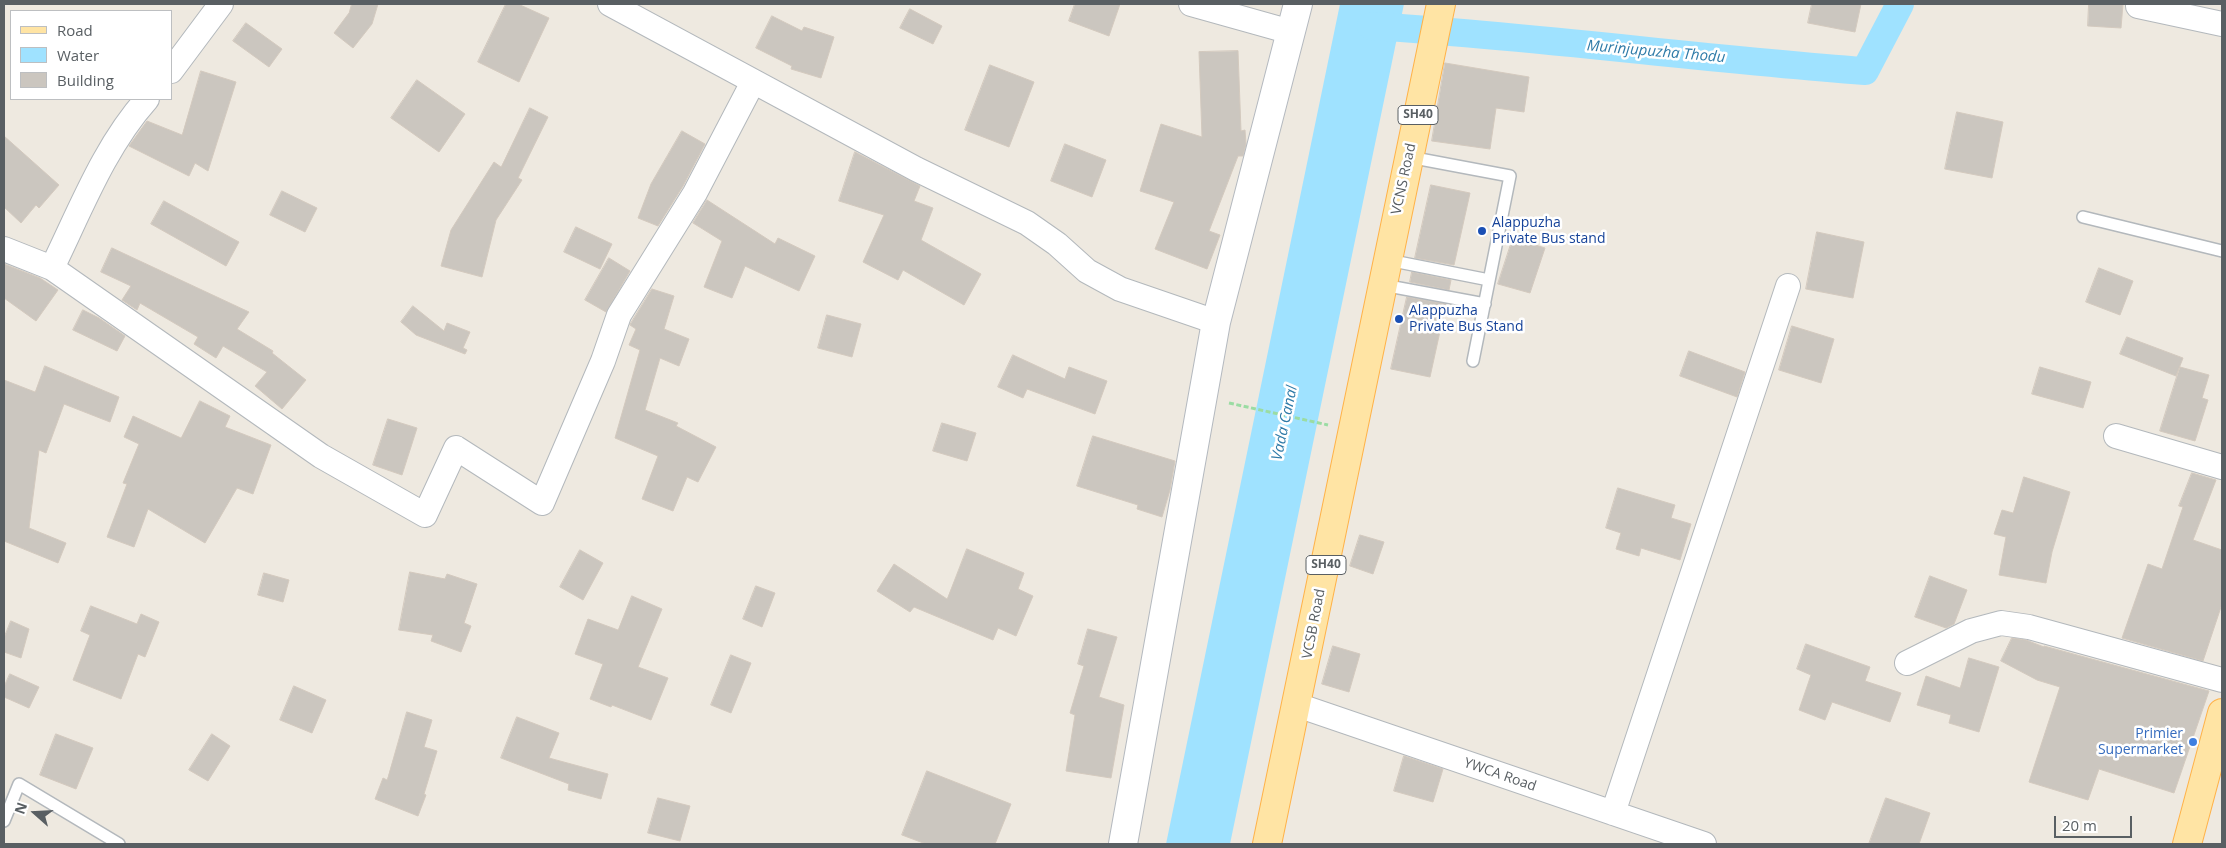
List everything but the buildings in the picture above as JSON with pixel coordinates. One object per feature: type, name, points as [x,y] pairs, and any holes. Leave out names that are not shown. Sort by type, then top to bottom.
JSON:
[{"type":"main road","points":[[1123,844],[1216,322],[1298,4]]},
{"type":"main road","name":"VCNS Road","points":[[1385,272],[1441,4]]},
{"type":"main road","name":"VCSB Road","points":[[1267,844],[1385,272]]},
{"type":"main road","points":[[2187,844],[2222,713]]},
{"type":"street","points":[[172,70],[220,4]]},
{"type":"street","points":[[610,4],[916,169],[1027,223],[1056,244],[1087,271],[1120,289],[1216,322]]},
{"type":"street","points":[[1191,4],[1291,32]]},
{"type":"street","points":[[2138,6],[2222,24]]},
{"type":"street","points":[[4,249],[52,268],[321,456],[425,515],[456,448],[542,503],[603,361],[619,315],[695,193],[752,82]]},
{"type":"street","points":[[52,268],[109,152],[146,100]]},
{"type":"street","points":[[1613,813],[1788,286]]},
{"type":"street","points":[[2116,436],[2222,467]]},
{"type":"street","points":[[1907,663],[1970,631],[2002,623],[2029,627],[2222,680]]},
{"type":"street","name":"YWCA Road","points":[[1297,705],[1704,844]]},
{"type":"lane","points":[[1409,157],[1510,176],[1473,360]]},
{"type":"lane","points":[[2084,217],[2222,251]]},
{"type":"lane","points":[[1385,272],[1490,280]]},
{"type":"lane","points":[[1385,272],[1485,304]]},
{"type":"lane","points":[[4,820],[19,784],[119,844]]},
{"type":"path","points":[[1240,406],[1326,425]]},
{"type":"water","name":"Vada Canal","points":[[1340,4],[1404,4],[1230,844],[1166,844]]},
{"type":"waterway","name":"Murinjupuzha Thodu","points":[[1371,26],[1433,30],[1865,71],[1900,4]]},
{"type":"place","name":"Alappuzha Private Bus stand","points":[[1482,231]]},
{"type":"place","name":"Alappuzha Private Bus Stand","points":[[1399,319]]},
{"type":"place","name":"Primier Supermarket","points":[[2193,742]]}]
